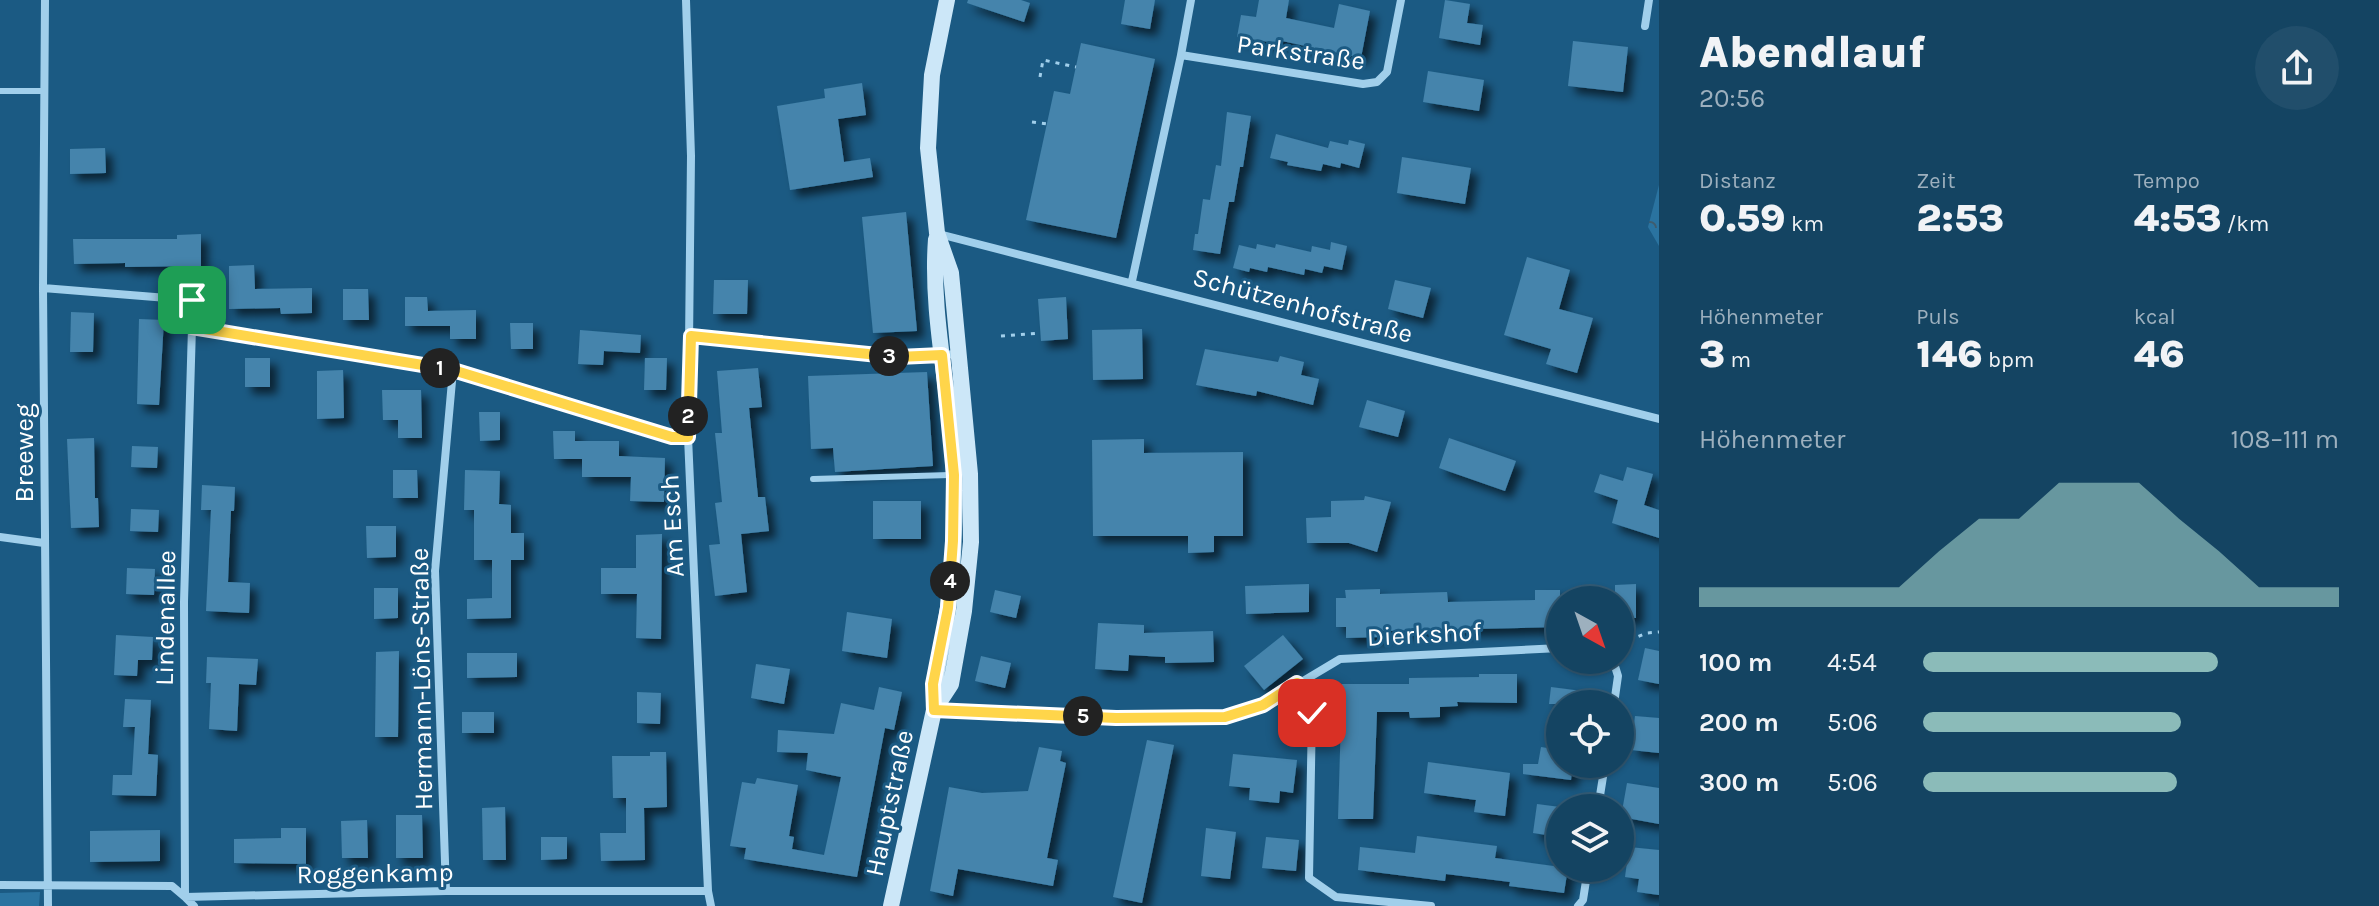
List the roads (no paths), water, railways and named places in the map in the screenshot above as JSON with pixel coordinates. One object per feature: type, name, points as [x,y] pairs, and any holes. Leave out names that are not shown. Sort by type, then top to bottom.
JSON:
[{"type":"main road","name":"Hauptstraße","points":[[891,906],[934,710],[933,684],[948,608],[962,475],[950,354],[933,275],[937,233],[931,198],[929,112],[932,75],[947,0]]},
{"type":"street","name":"Breeweg","points":[[45,0],[43,288],[48,906]]},
{"type":"street","name":"Am Esch","points":[[686,0],[691,156],[688,437],[711,906]]},
{"type":"street","points":[[1132,281],[1191,0]]},
{"type":"street","name":"Parkstraße","points":[[1181,55],[1363,84],[1377,82],[1387,72],[1401,0]]},
{"type":"street","points":[[1645,26],[1649,0]]},
{"type":"street","name":"Schützenhofstraße","points":[[937,233],[1659,419]]},
{"type":"street","points":[[43,288],[192,300],[192,327],[453,370],[672,437],[688,437]]},
{"type":"street","name":"Lindenallee","points":[[185,897],[184,602],[192,327]]},
{"type":"street","points":[[691,336],[898,357],[950,354]]},
{"type":"street","name":"Hermann-Löns-Straße","points":[[446,891],[435,571],[453,370]]},
{"type":"street","points":[[0,537],[44,543]]},
{"type":"street","name":"Dierkshof","points":[[934,710],[1116,718],[1225,717],[1263,705],[1340,659],[1546,649]]},
{"type":"street","points":[[1297,683],[1312,713],[1309,878],[1336,897],[1431,906]]},
{"type":"street","points":[[1578,906],[1583,900],[1586,882]]},
{"type":"street","name":"Roggenkamp","points":[[0,885],[172,886],[185,897],[446,891],[708,891]]},
{"type":"street","points":[[185,897],[194,906]]},
{"type":"lane","points":[[0,91],[43,91]]},
{"type":"lane","points":[[813,479],[962,475]]}]
